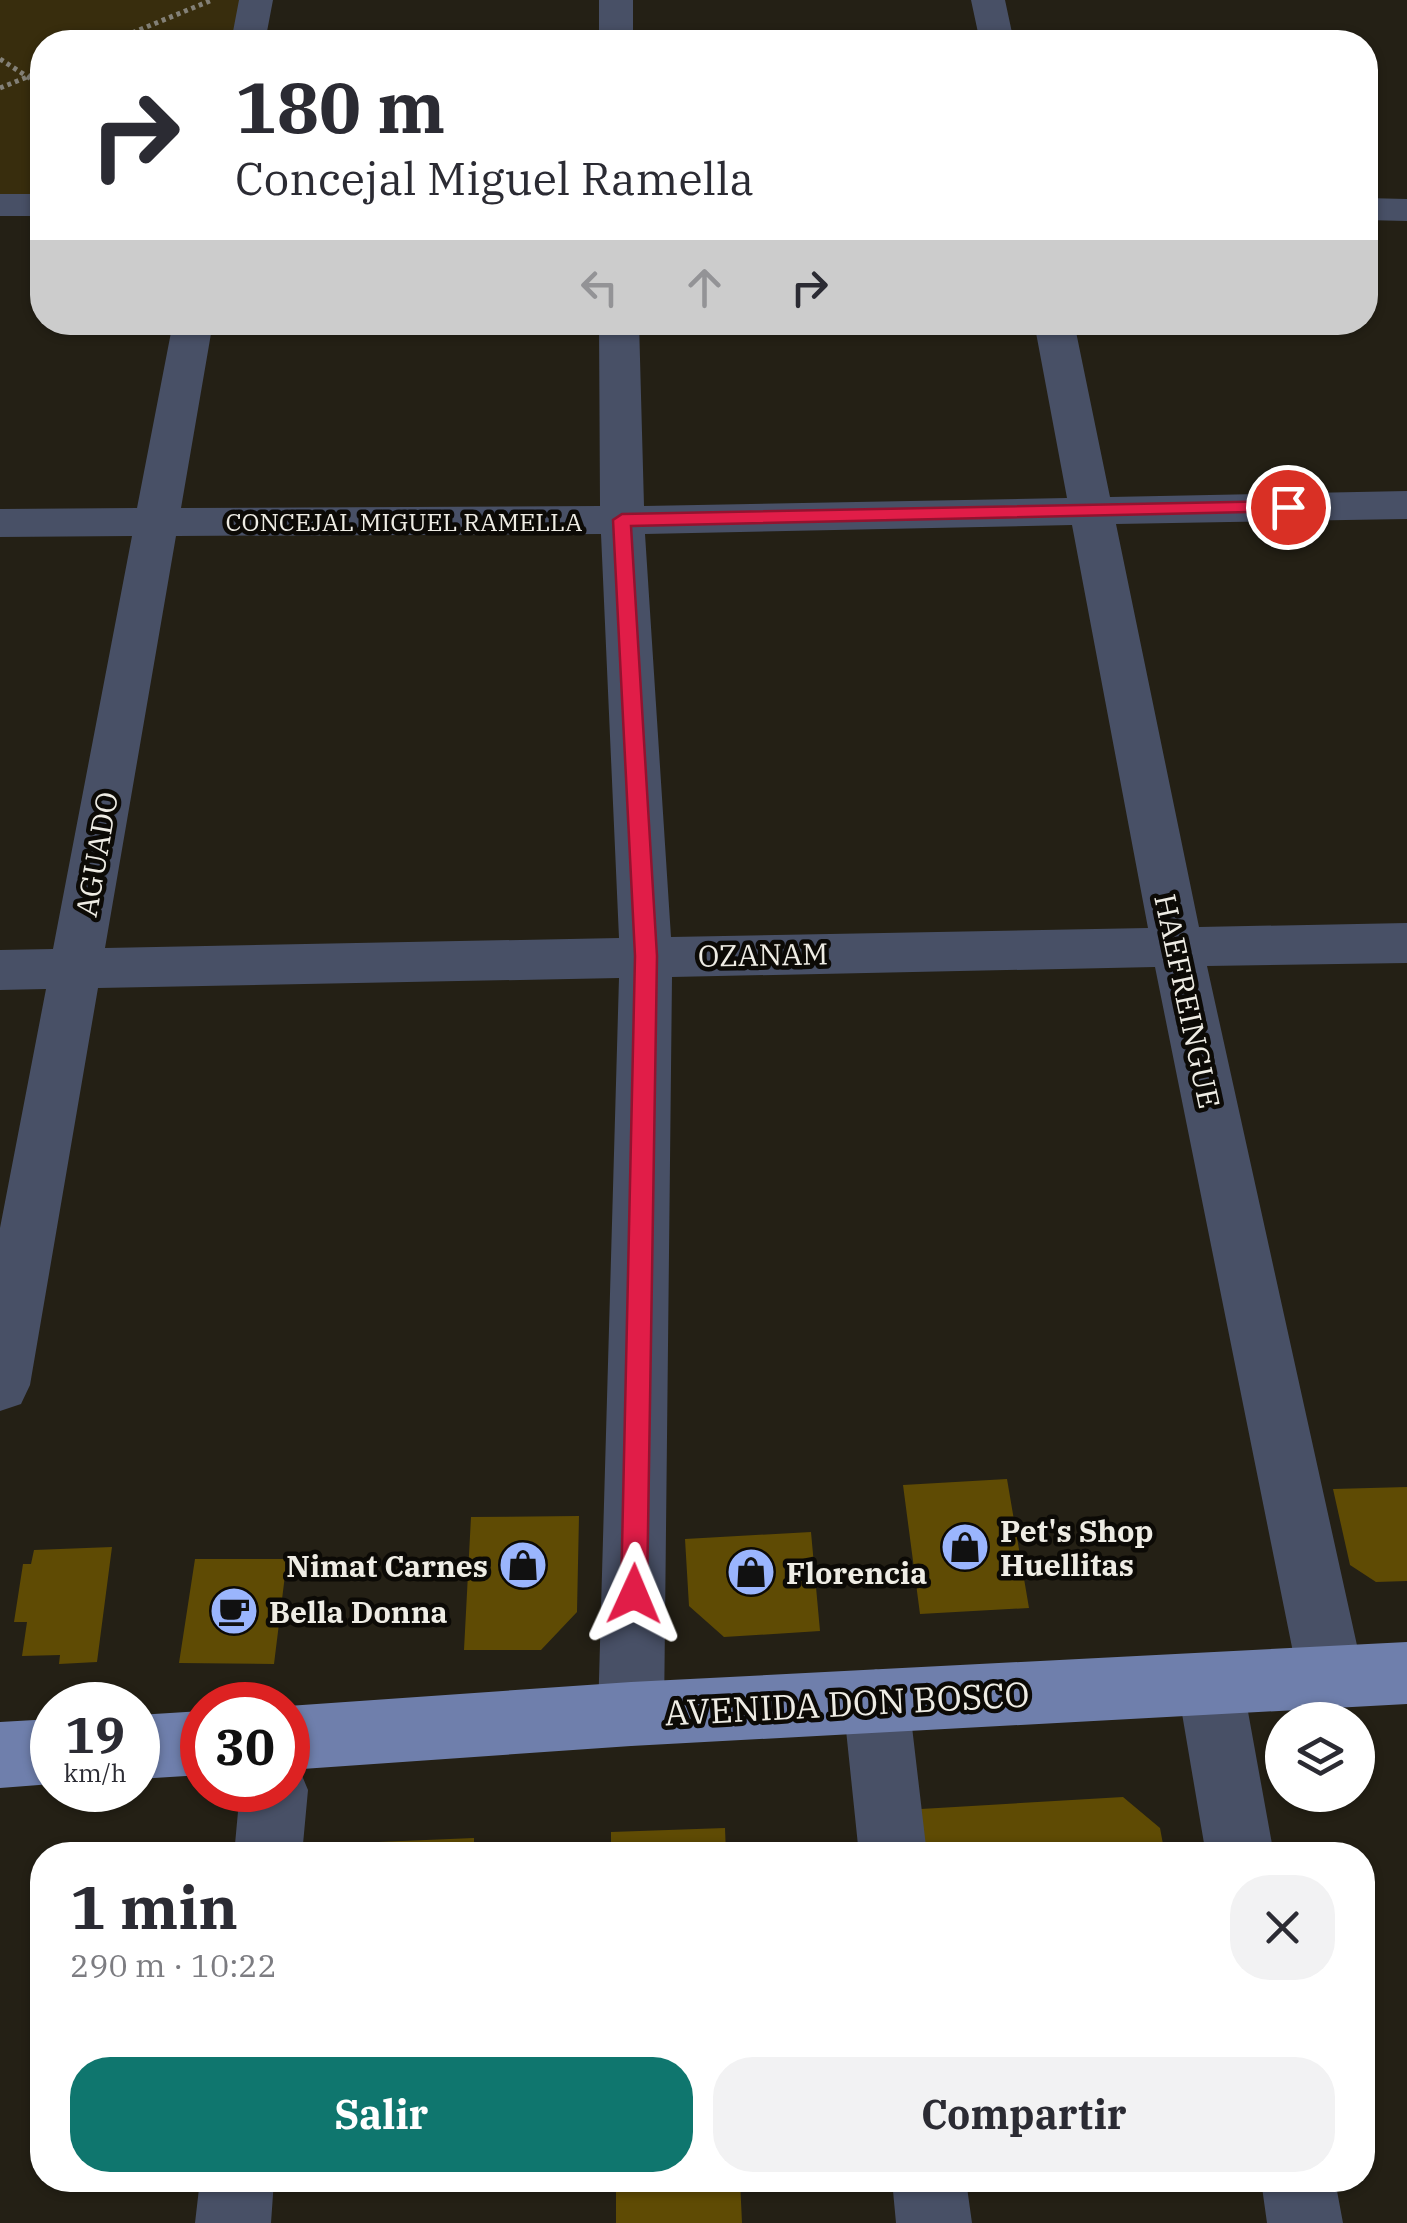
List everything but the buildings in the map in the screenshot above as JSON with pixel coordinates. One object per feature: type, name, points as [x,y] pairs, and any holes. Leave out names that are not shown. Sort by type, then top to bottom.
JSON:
[{"type":"main road","name":"AVENIDA DON BOSCO","points":[[310,1736],[631,1714],[1407,1673]]},
{"type":"main road","points":[[0,1756],[30,1754]]},
{"type":"street","points":[[250,30],[256,0]]},
{"type":"street","points":[[616,0],[616,30]]},
{"type":"street","points":[[988,0],[994,30]]},
{"type":"street","points":[[0,205],[30,205]]},
{"type":"street","points":[[1378,209],[1407,210]]},
{"type":"street","name":"AGUADO","points":[[0,1385],[190,335]]},
{"type":"street","points":[[618,335],[622,520],[646,956],[631,1714]]},
{"type":"street","name":"HAEFREINGUE","points":[[1056,335],[1176,947],[1332,1677]]},
{"type":"street","name":"CONCEJAL MIGUEL RAMELLA","points":[[0,524],[622,520],[1407,504]]},
{"type":"street","name":"OZANAM","points":[[0,970],[1407,942]]},
{"type":"street","points":[[1210,1684],[1238,1842]]},
{"type":"street","points":[[876,1701],[892,1842]]},
{"type":"street","points":[[269,1842],[272,1812]]},
{"type":"street","points":[[232,2223],[236,2192]]},
{"type":"street","points":[[930,2192],[934,2223]]},
{"type":"street","points":[[1300,2192],[1305,2223]]},
{"type":"path","points":[[139,30],[213,0]]},
{"type":"path","points":[[0,59],[28,76]]},
{"type":"path","points":[[0,88],[28,76]]},
{"type":"shaded area","points":[[0,0],[256,0],[250,30],[30,30],[30,205],[0,205]]},
{"type":"place","name":"Pet's Shop Huellitas","points":[[965,1547]]},
{"type":"place","name":"Nimat Carnes","points":[[523,1565]]},
{"type":"place","name":"Florencia","points":[[751,1572]]},
{"type":"place","name":"Bella Donna","points":[[234,1611]]},
{"type":"route","points":[[634,1594],[646,956],[622,520],[1288,507]]}]
